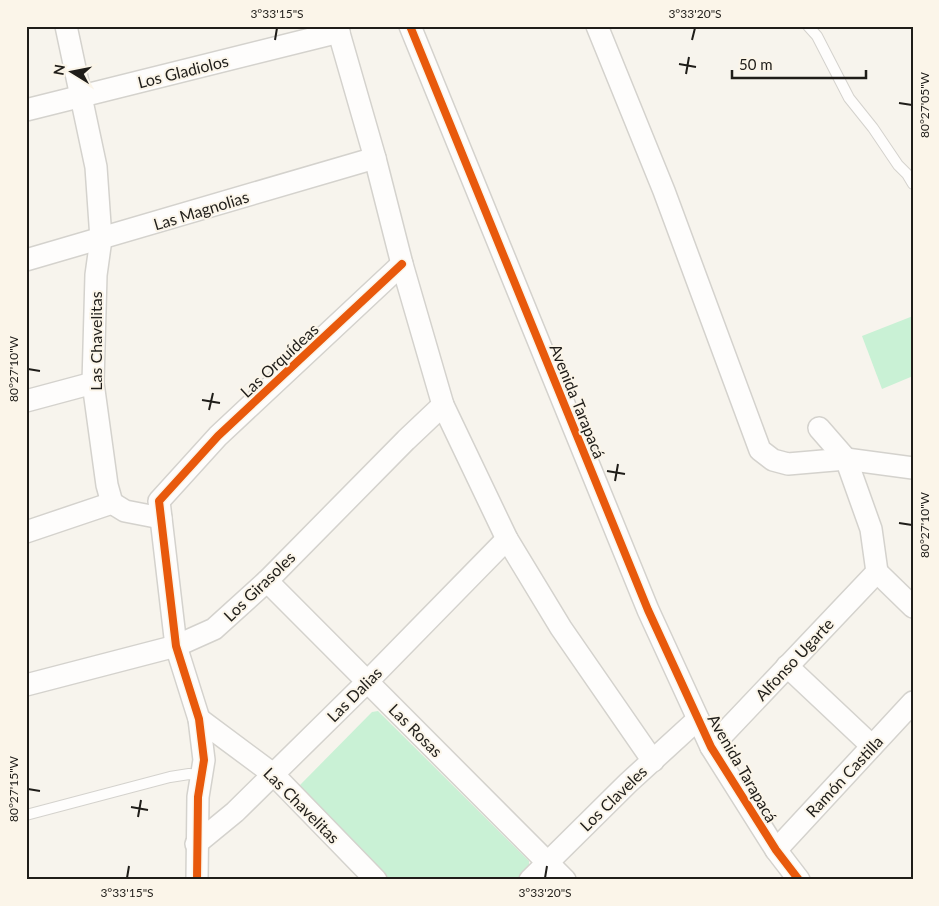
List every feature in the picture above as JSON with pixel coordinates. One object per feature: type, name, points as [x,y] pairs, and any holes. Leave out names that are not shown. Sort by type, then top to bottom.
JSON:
[{"type":"street","name":"Las Chavelitas","points":[[66,26],[96,167],[101,239],[96,275],[92,383],[107,485],[112,502]]},
{"type":"street","name":"Avenida Tarapacá","points":[[410,26],[648,610],[698,720],[711,747],[776,850],[799,880]]},
{"type":"street","points":[[596,26],[664,191],[760,450],[772,460],[788,464],[846,459],[913,468]]},
{"type":"street","name":"Los Gladiolos","points":[[26,110],[338,29]]},
{"type":"street","points":[[338,29],[375,158],[402,264],[443,405],[507,540],[561,628],[653,761]]},
{"type":"street","name":"Las Magnolias","points":[[26,260],[375,158]]},
{"type":"street","name":"Las Orquídeas","points":[[160,509],[218,436],[402,264]]},
{"type":"street","points":[[26,401],[92,383]]},
{"type":"street","name":"Los Girasoles","points":[[26,686],[176,646],[214,629],[267,580],[443,405]]},
{"type":"street","points":[[819,428],[846,459],[871,529],[877,572],[913,606]]},
{"type":"street","points":[[26,532],[112,502],[125,511],[160,509],[176,646],[199,719],[204,760],[198,797],[197,880]]},
{"type":"street","name":"Las Dalias","points":[[196,844],[235,812],[368,682],[507,540]]},
{"type":"street","name":"Alfonso Ugarte","points":[[711,747],[877,572]]},
{"type":"street","name":"Las Rosas","points":[[267,580],[565,880]]},
{"type":"street","points":[[787,666],[872,746]]},
{"type":"street","name":"Ramón Castilla","points":[[776,850],[913,702]]},
{"type":"street","name":"Las Chavelitas","points":[[199,719],[273,774],[376,880]]},
{"type":"street","name":"Los Claveles","points":[[530,880],[628,783],[698,720]]},
{"type":"lane","points":[[808,26],[816,36],[849,98],[913,184]]},
{"type":"lane","points":[[26,815],[170,777],[189,774],[201,775]]},
{"type":"green space","points":[[913,316],[913,376],[882,389],[862,336]]},
{"type":"green space","points":[[378,711],[529,861],[529,868],[517,880],[390,880],[300,790],[300,785],[372,712]]},
{"type":"cycle path","points":[[410,26],[648,610],[711,747],[776,850],[799,880]]},
{"type":"cycle path","points":[[197,880],[198,797],[204,760],[199,719],[176,646],[159,501],[218,436],[402,264]]}]
